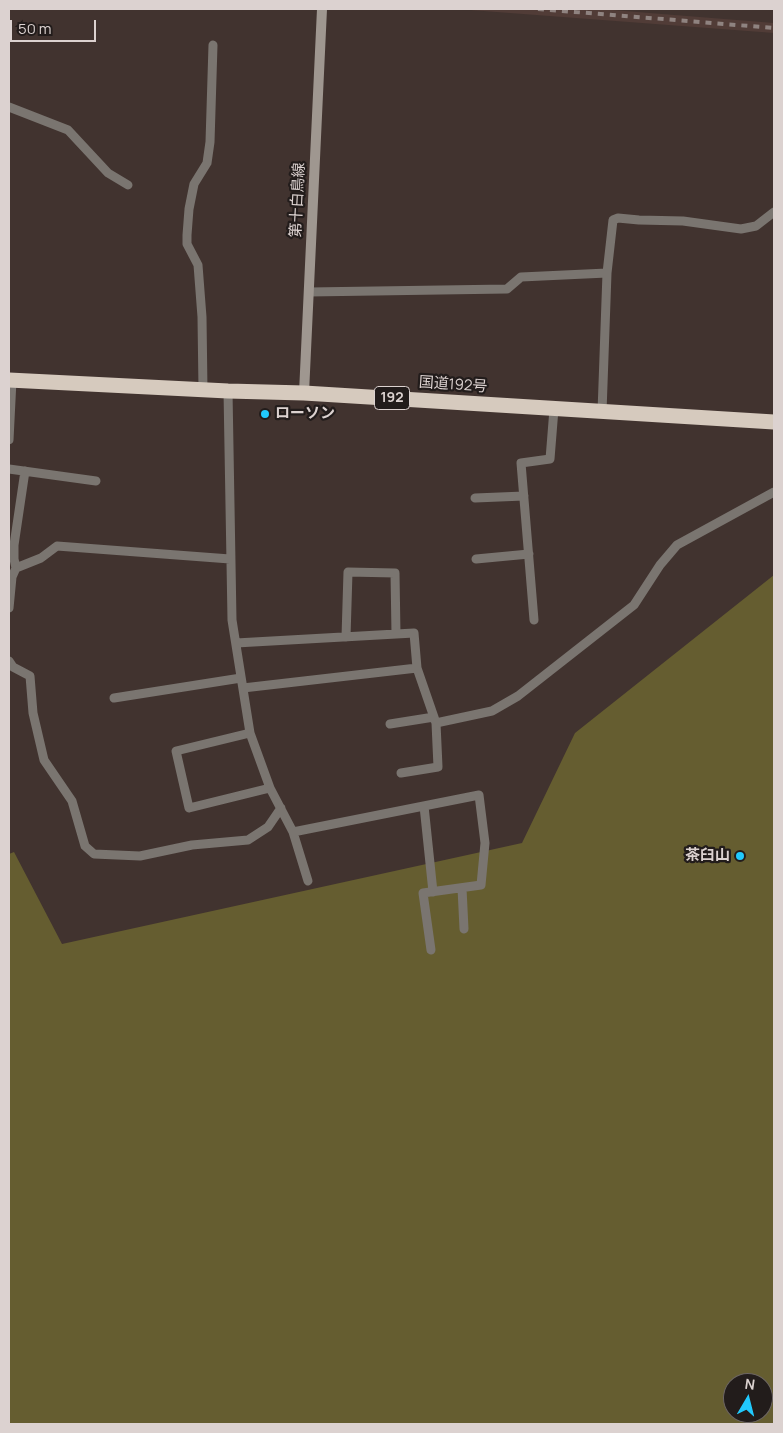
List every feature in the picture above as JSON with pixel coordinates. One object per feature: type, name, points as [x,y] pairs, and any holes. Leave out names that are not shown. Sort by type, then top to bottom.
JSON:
[{"type":"highway","name":"国道192号","points":[[10,380],[304,393],[774,422]]},
{"type":"main road","name":"第十白鳥線","points":[[304,393],[322,9]]},
{"type":"street","points":[[203,390],[202,309],[198,265],[187,244],[187,236],[189,209],[194,184],[207,163],[208,156],[213,45]]},
{"type":"street","points":[[9,107],[68,130],[108,173],[128,185]]},
{"type":"street","points":[[602,412],[608,273],[613,220],[618,218],[683,221],[741,229],[756,226],[774,212]]},
{"type":"street","points":[[309,292],[508,289],[521,277],[608,273]]},
{"type":"street","points":[[9,440],[10,380]]},
{"type":"street","points":[[228,391],[232,620],[241,678],[250,733],[270,788],[293,832],[308,881]]},
{"type":"street","points":[[534,620],[521,463],[550,459],[554,409]]},
{"type":"street","points":[[9,469],[96,481]]},
{"type":"street","points":[[9,608],[12,577],[16,568],[14,545],[24,471]]},
{"type":"street","points":[[390,724],[435,720],[492,711],[518,696],[634,605],[660,565],[677,545],[774,492]]},
{"type":"street","points":[[475,498],[524,496]]},
{"type":"street","points":[[16,568],[41,558],[57,546],[230,559]]},
{"type":"street","points":[[476,559],[529,554]]},
{"type":"street","points":[[346,637],[348,572],[395,573],[396,634]]},
{"type":"street","points":[[236,643],[414,633],[418,668],[435,720],[438,767],[401,774]]},
{"type":"street","points":[[9,661],[13,667],[30,676],[33,713],[44,760],[72,801],[85,846],[94,854],[140,856],[192,845],[248,840],[268,828],[281,808]]},
{"type":"street","points":[[243,688],[418,668]]},
{"type":"street","points":[[114,698],[241,678]]},
{"type":"street","points":[[250,733],[176,751],[189,808],[270,788]]},
{"type":"street","points":[[293,832],[479,795],[485,843],[481,885],[423,893],[431,950]]},
{"type":"street","points":[[424,806],[433,892]]},
{"type":"street","points":[[462,888],[464,929]]},
{"type":"shaded area","points":[[457,9],[600,9],[774,23],[774,33]]},
{"type":"shaded area","points":[[774,575],[774,1424],[9,1424],[9,854],[14,852],[62,944],[522,843],[575,733]]},
{"type":"railway","points":[[538,9],[774,28]]},
{"type":"place","name":"ローソン","points":[[265,414]]},
{"type":"place","name":"茶臼山","points":[[740,856]]}]
